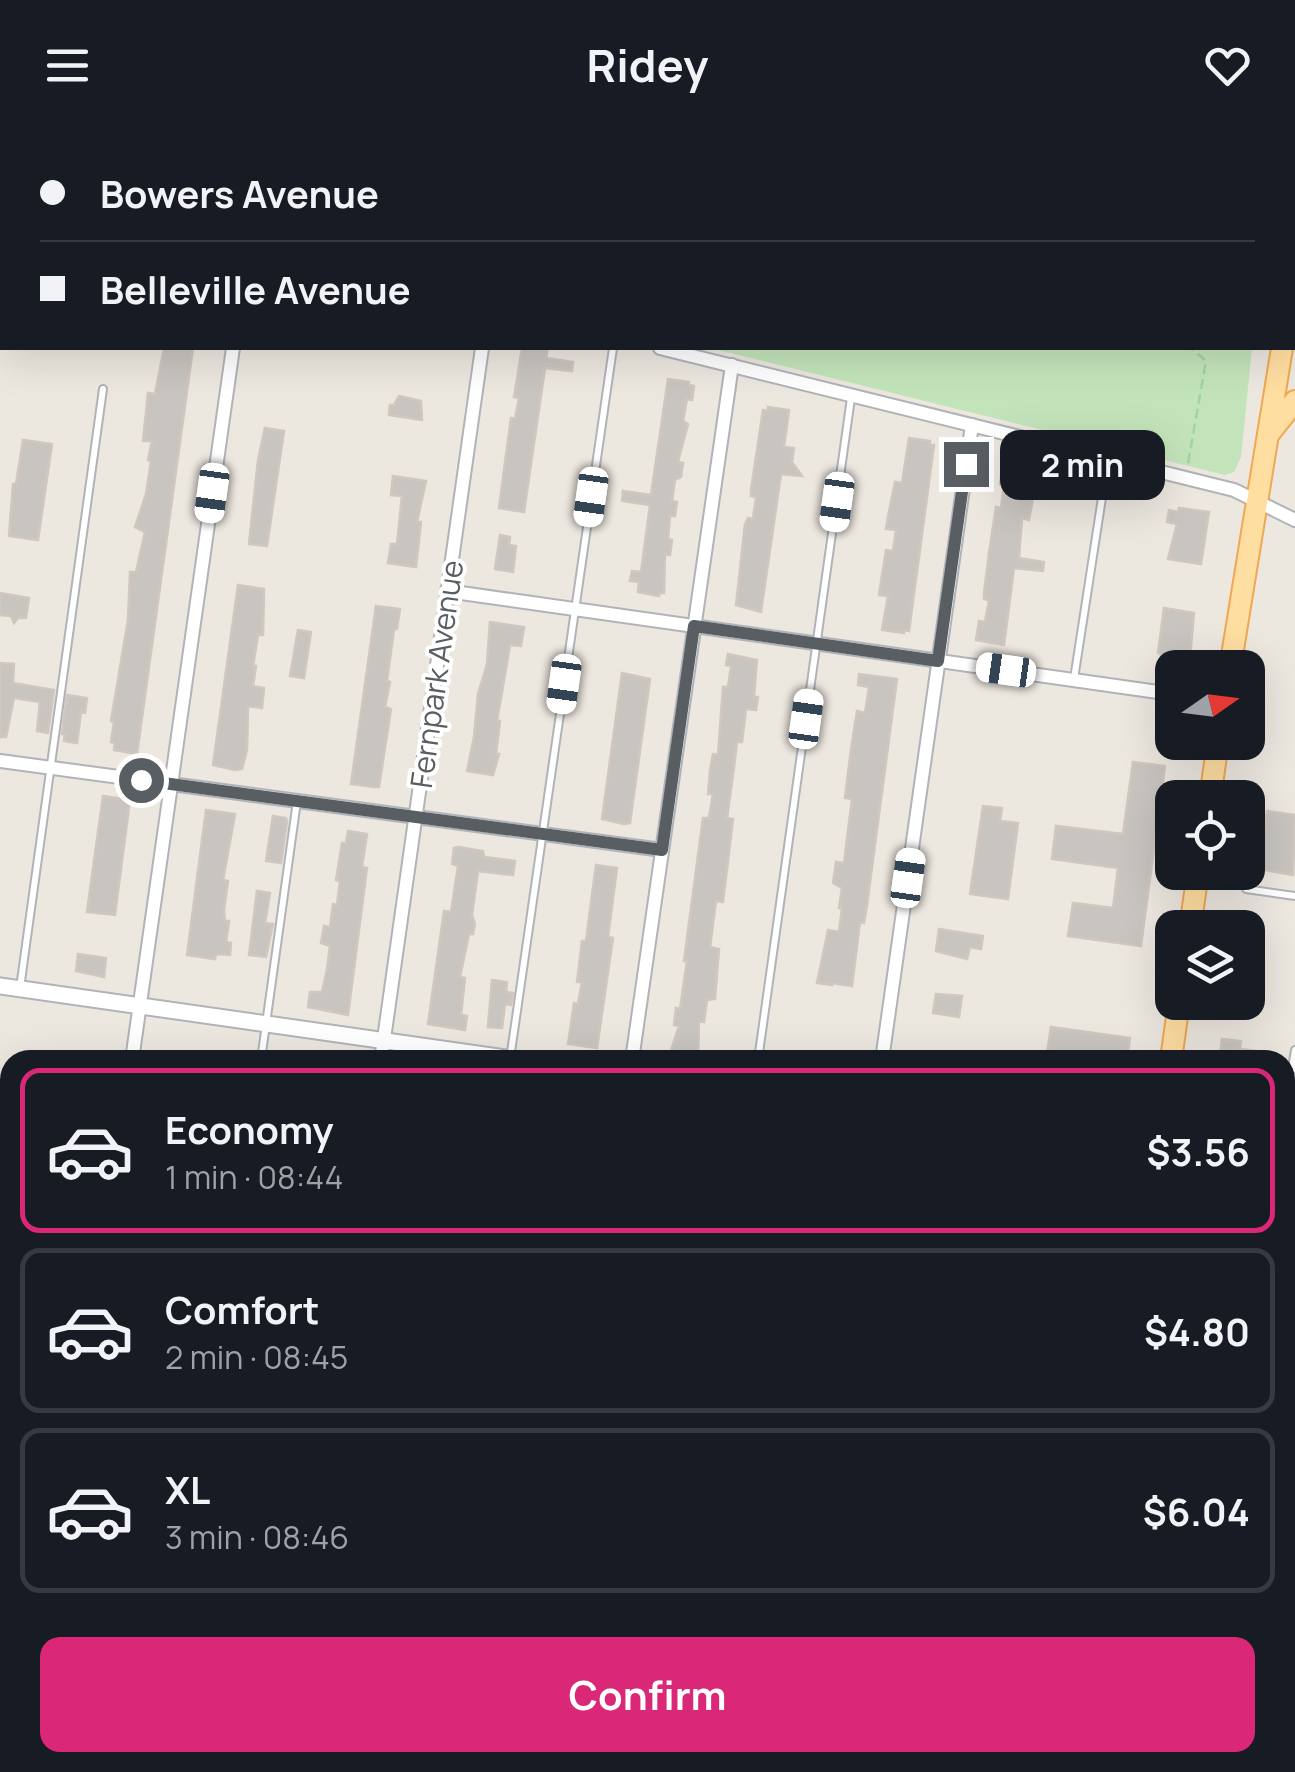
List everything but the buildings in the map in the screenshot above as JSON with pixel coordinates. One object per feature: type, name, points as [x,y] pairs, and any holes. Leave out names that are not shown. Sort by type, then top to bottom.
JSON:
[{"type":"main road","points":[[1233,650],[1282,350]]},
{"type":"main road","points":[[1267,436],[1295,402]]},
{"type":"main road","points":[[1172,1050],[1177,1020]]},
{"type":"street","points":[[133,1050],[233,350]]},
{"type":"street","name":"Fernpark Avenue","points":[[382,1050],[482,350]]},
{"type":"street","points":[[668,350],[1234,490],[1295,520]]},
{"type":"street","points":[[633,1050],[732,365]]},
{"type":"street","points":[[883,1050],[972,425]]},
{"type":"street","points":[[448,591],[1155,692]]},
{"type":"street","points":[[0,761],[662,850]]},
{"type":"street","points":[[0,986],[448,1050]]},
{"type":"lane","points":[[514,1050],[613,350]]},
{"type":"lane","points":[[20,989],[103,389]]},
{"type":"lane","points":[[759,1050],[852,395]]},
{"type":"lane","points":[[1074,680],[1108,459]]},
{"type":"lane","points":[[262,1050],[297,801]]},
{"type":"lane","points":[[1253,890],[1295,896]]},
{"type":"path","points":[[1186,478],[1206,361],[1193,350]]},
{"type":"green space","points":[[718,350],[1252,350],[1241,457],[1234,472],[1225,475]]},
{"type":"route","points":[[141,780],[662,850],[694,626],[938,661],[966,464]]}]
